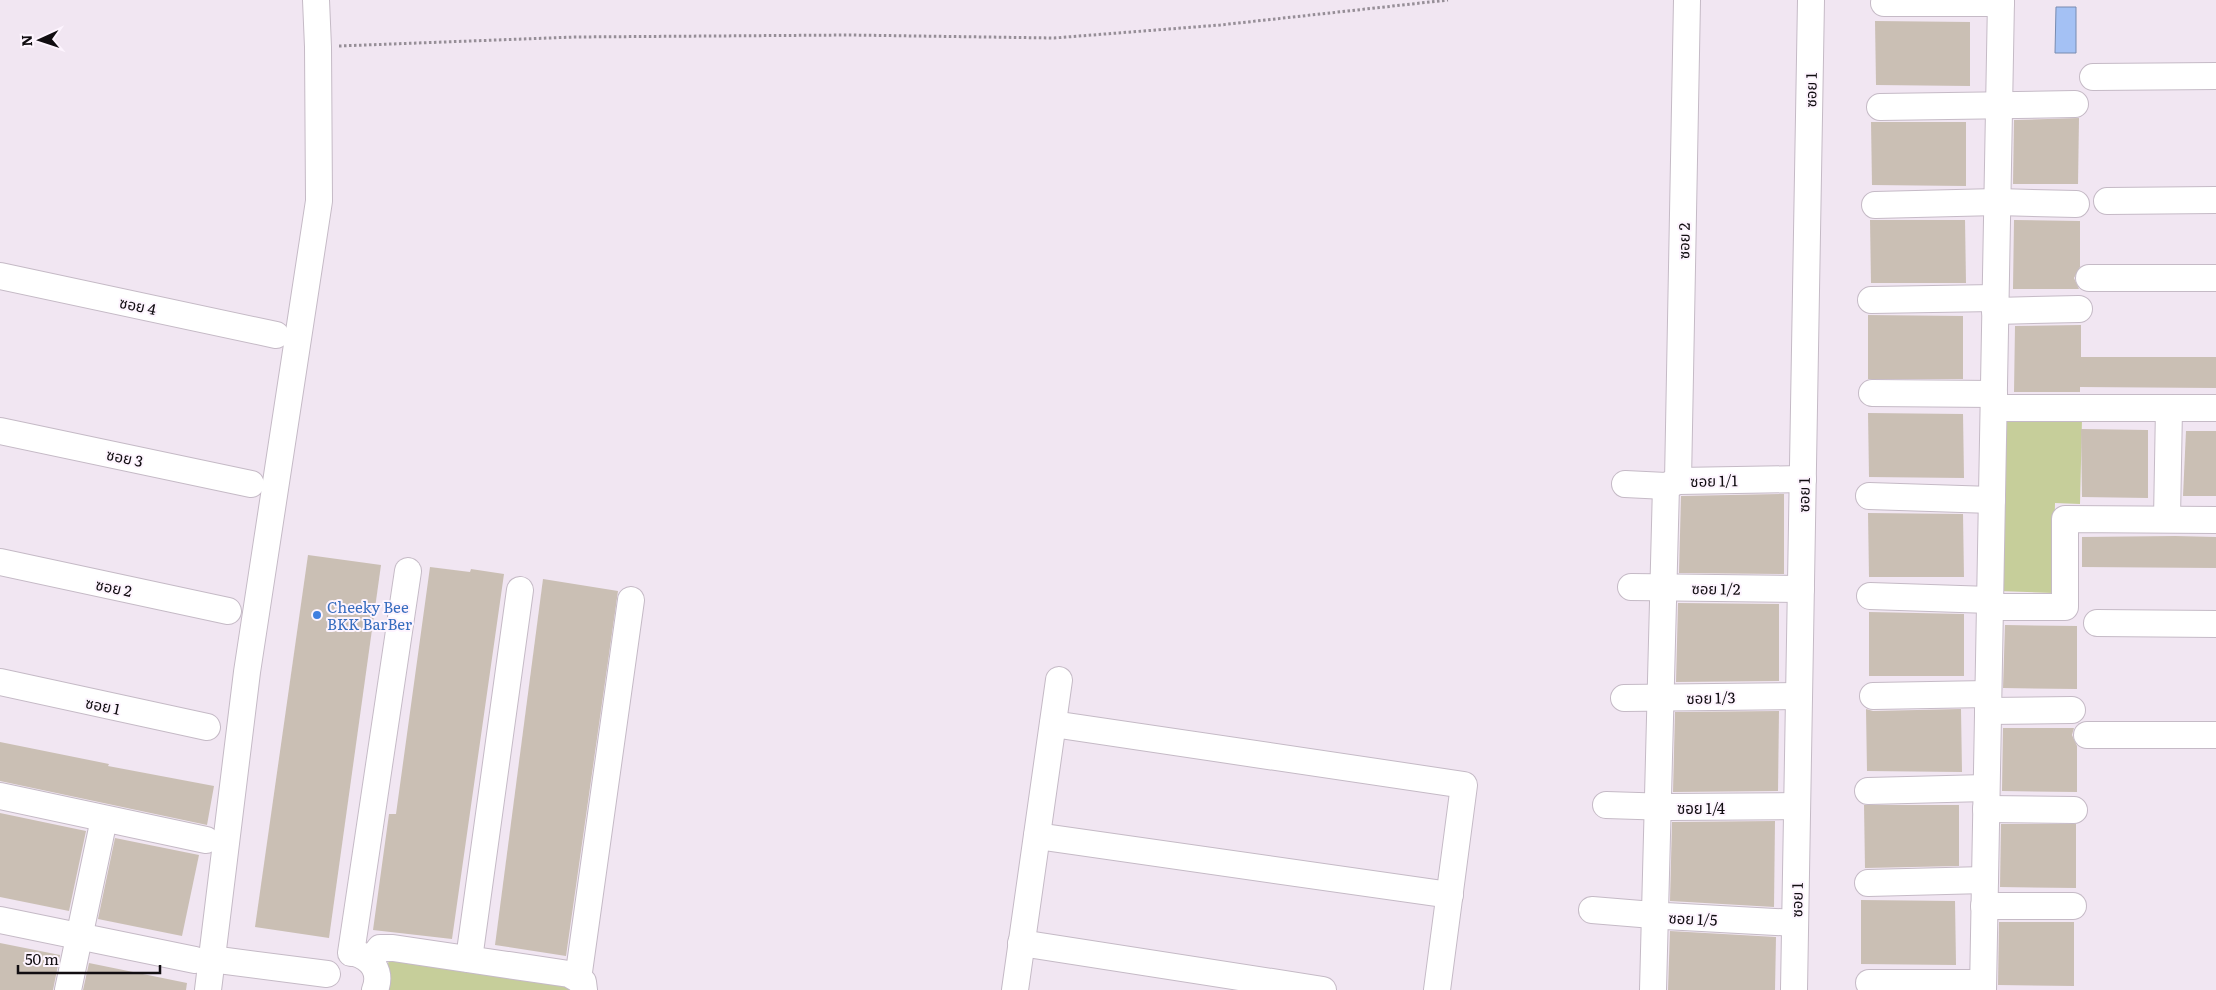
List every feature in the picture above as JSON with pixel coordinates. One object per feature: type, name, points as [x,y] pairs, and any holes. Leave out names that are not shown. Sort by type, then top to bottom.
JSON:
[{"type":"street","points":[[208,990],[203,960],[319,201],[316,0]]},
{"type":"street","name":"ซอย 2","points":[[1653,990],[1664,588],[1672,483],[1687,0]]},
{"type":"street","name":"ซอย 1","points":[[1794,990],[1811,0]]},
{"type":"street","points":[[1869,983],[1983,986],[2001,2],[1884,3]]},
{"type":"street","points":[[2093,77],[2216,76]]},
{"type":"street","points":[[1880,107],[2075,104]]},
{"type":"street","points":[[2107,201],[2216,200]]},
{"type":"street","points":[[1876,205],[1997,202],[2076,204]]},
{"type":"street","name":"ซอย 4","points":[[0,276],[276,335]]},
{"type":"street","points":[[2090,278],[2216,278]]},
{"type":"street","points":[[1871,300],[2079,310]]},
{"type":"street","points":[[1872,393],[1994,401],[2216,408]]},
{"type":"street","points":[[2167,520],[2169,408]]},
{"type":"street","name":"ซอย 3","points":[[0,431],[250,484]]},
{"type":"street","name":"ซอย 1/1","points":[[1625,484],[1803,479]]},
{"type":"street","points":[[1870,496],[1992,500]]},
{"type":"street","points":[[1870,596],[2065,607],[2065,519],[2216,520]]},
{"type":"street","name":"ซอย 2","points":[[0,562],[228,611]]},
{"type":"street","points":[[375,990],[377,976],[360,957],[408,571]]},
{"type":"street","name":"ซอย 1/2","points":[[1631,587],[1801,589]]},
{"type":"street","points":[[469,959],[520,590]]},
{"type":"street","points":[[581,985],[631,600]]},
{"type":"street","points":[[2097,623],[2216,624]]},
{"type":"street","points":[[1015,990],[1059,680]]},
{"type":"street","name":"ซอย 1","points":[[0,682],[207,727]]},
{"type":"street","name":"ซอย 1/3","points":[[1624,698],[1799,696]]},
{"type":"street","points":[[1873,696],[2072,710]]},
{"type":"street","points":[[1053,724],[1464,785],[1438,990]]},
{"type":"street","points":[[2087,735],[2216,735]]},
{"type":"street","points":[[1868,791],[1986,798],[2074,810]]},
{"type":"street","points":[[0,796],[206,840]]},
{"type":"street","name":"ซอย 1/4","points":[[1606,805],[1658,807],[1797,806]]},
{"type":"street","points":[[68,990],[104,818]]},
{"type":"street","points":[[1036,836],[1450,895]]},
{"type":"street","points":[[1868,883],[1985,880]]},
{"type":"street","points":[[1984,906],[2073,906]]},
{"type":"street","name":"ซอย 1/5","points":[[1592,910],[1655,916],[1795,923]]},
{"type":"street","points":[[0,920],[80,937],[328,982],[333,962],[339,956],[360,957],[380,948],[393,948],[570,974],[581,985]]},
{"type":"street","points":[[1021,943],[1323,990]]},
{"type":"path","points":[[318,47],[575,38],[849,35],[1054,38],[1220,25],[1448,0]]},
{"type":"green space","points":[[2004,417],[2082,419],[2080,504],[2055,503],[2053,593],[1999,591]]},
{"type":"green space","points":[[389,958],[571,986],[570,990],[384,990]]},
{"type":"water","points":[[2056,7],[2076,7],[2076,53],[2055,53]]},
{"type":"building","points":[[1875,21],[1970,22],[1970,86],[1876,85]]},
{"type":"building","points":[[2079,118],[2078,184],[2013,184],[2014,120]]},
{"type":"building","points":[[1871,122],[1966,122],[1966,186],[1872,185]]},
{"type":"building","points":[[1870,220],[1965,220],[1966,283],[1871,283]]},
{"type":"building","points":[[2014,220],[2080,221],[2080,267],[2074,278],[2079,289],[2013,289]]},
{"type":"building","points":[[1868,315],[1963,316],[1963,379],[1868,379]]},
{"type":"building","points":[[2081,325],[2081,357],[2216,357],[2216,388],[2080,387],[2080,392],[2014,392],[2015,326]]},
{"type":"building","points":[[1868,413],[1963,414],[1964,478],[1869,477]]},
{"type":"building","points":[[2081,429],[2148,430],[2148,498],[2082,497]]},
{"type":"building","points":[[2186,431],[2216,431],[2216,496],[2183,496]]},
{"type":"building","points":[[1784,494],[1784,574],[1679,573],[1681,496]]},
{"type":"building","points":[[1868,513],[1963,514],[1964,577],[1869,577]]},
{"type":"building","points":[[2082,537],[2216,537],[2216,568],[2082,567]]},
{"type":"building","points":[[308,555],[381,565],[329,938],[255,927]]},
{"type":"building","points":[[430,567],[470,572],[471,569],[504,574],[452,939],[373,930],[389,814],[396,814]]},
{"type":"building","points":[[543,579],[618,591],[566,956],[495,945]]},
{"type":"building","points":[[1678,603],[1779,604],[1779,681],[1676,682]]},
{"type":"building","points":[[1869,612],[1964,614],[1964,676],[1869,676]]},
{"type":"building","points":[[2005,625],[2077,626],[2077,689],[2003,688]]},
{"type":"building","points":[[1866,709],[1873,711],[1961,709],[1962,772],[1867,771]]},
{"type":"building","points":[[1779,711],[1778,791],[1673,792],[1675,712]]},
{"type":"building","points":[[2003,728],[2074,728],[2072,735],[2077,746],[2077,792],[2002,791]]},
{"type":"building","points":[[0,742],[109,764],[108,766],[214,786],[207,825],[0,781]]},
{"type":"building","points":[[1864,805],[1959,805],[1959,866],[1865,868]]},
{"type":"building","points":[[0,813],[86,831],[69,911],[0,897]]},
{"type":"building","points":[[1775,821],[1774,907],[1670,901],[1672,822]]},
{"type":"building","points":[[2001,824],[2076,824],[2076,888],[2000,887]]},
{"type":"building","points":[[115,838],[199,855],[182,936],[98,919]]},
{"type":"building","points":[[1861,900],[1955,901],[1956,965],[1861,964]]},
{"type":"building","points":[[1999,922],[2074,922],[2074,986],[1998,985]]},
{"type":"building","points":[[1670,931],[1776,937],[1775,990],[1668,990]]},
{"type":"building","points":[[0,943],[60,955],[53,990],[0,990]]},
{"type":"building","points":[[89,963],[187,983],[186,990],[83,990]]},
{"type":"place","name":"Cheeky Bee BKK BarBer","points":[[317,615]]}]
